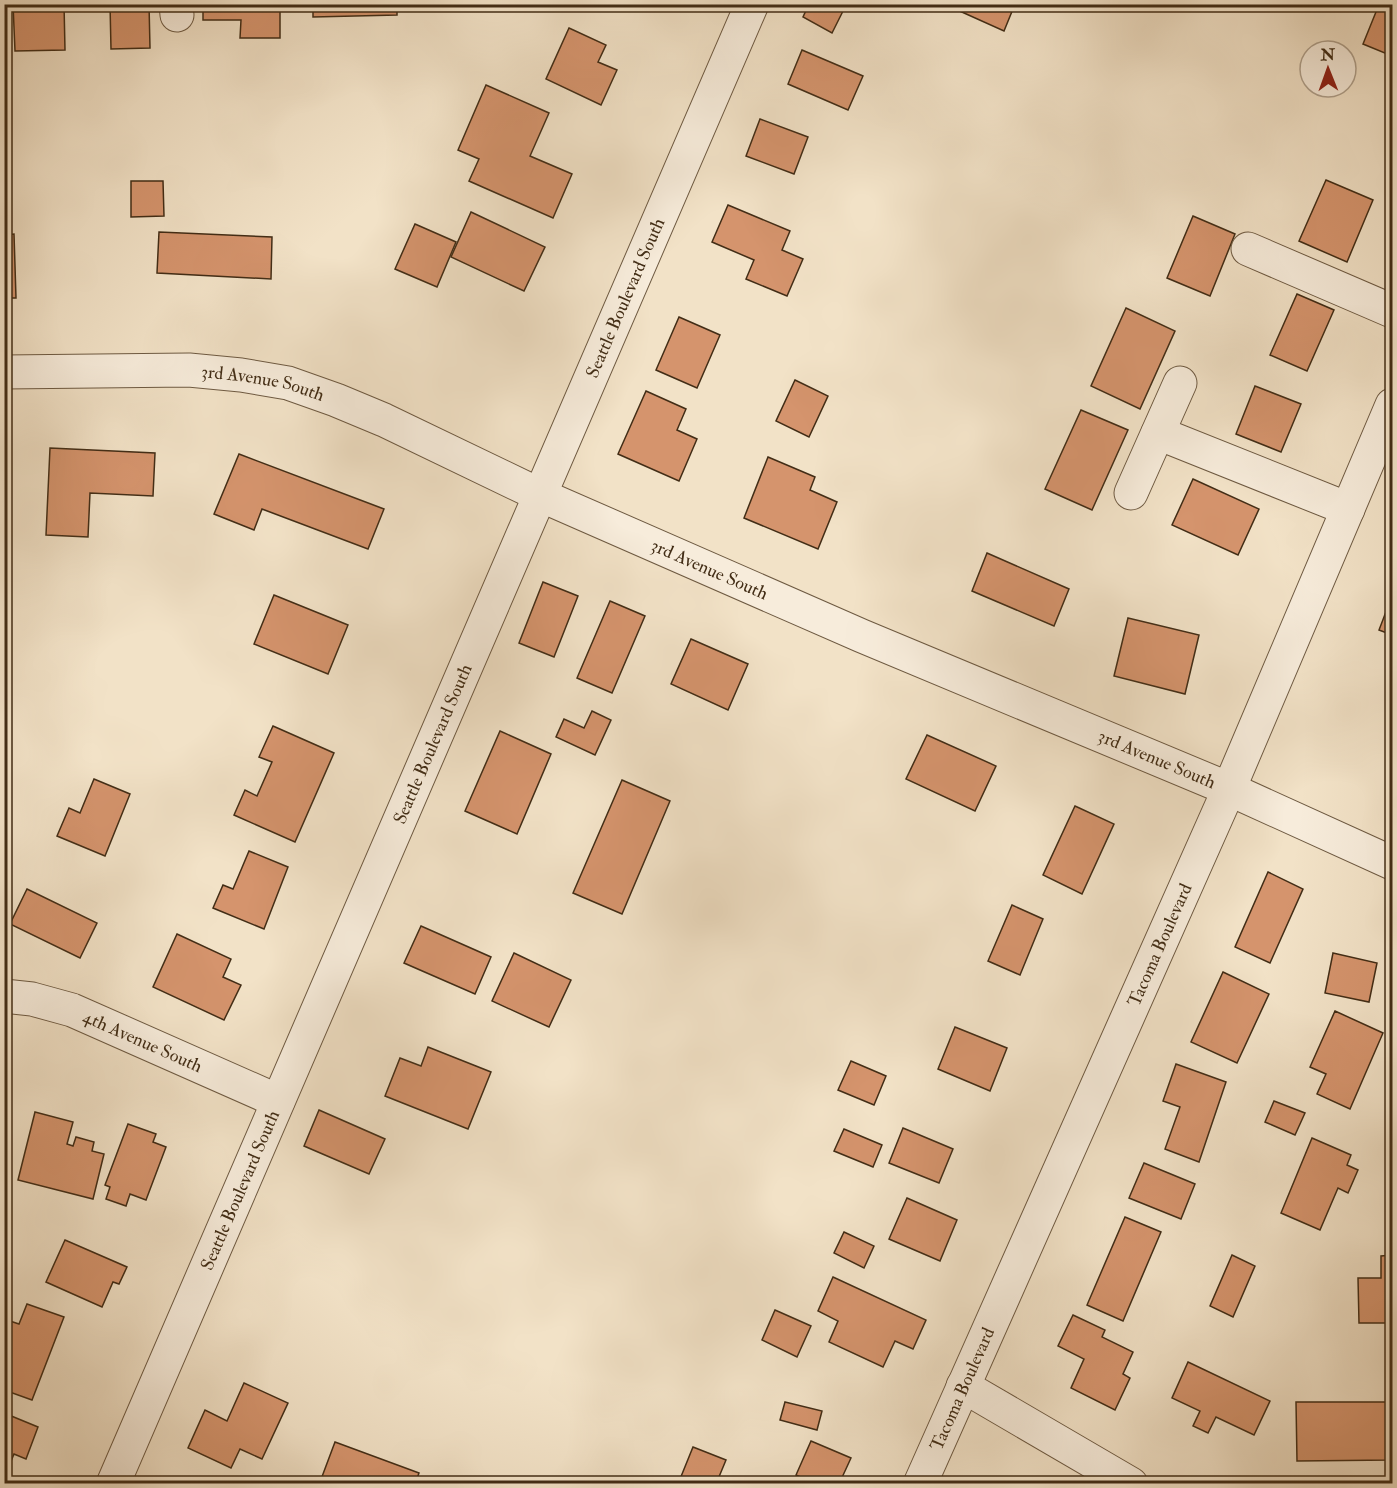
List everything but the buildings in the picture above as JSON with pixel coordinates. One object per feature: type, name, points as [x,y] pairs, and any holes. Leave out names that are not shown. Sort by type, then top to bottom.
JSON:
[{"type":"street","name":"Seattle Boulevard South","points":[[113,1484],[752,4]]},
{"type":"street","points":[[1248,249],[1392,311]]},
{"type":"street","name":"3rd Avenue South","points":[[4,372],[189,370],[241,375],[288,383],[384,420],[540,495],[862,636],[1228,789],[1392,863]]},
{"type":"street","points":[[1131,493],[1180,382]]},
{"type":"street","name":"Tacoma Boulevard","points":[[920,1484],[1228,789],[1392,405]]},
{"type":"street","points":[[1158,433],[1348,509]]},
{"type":"street","name":"4th Avenue South","points":[[4,996],[32,999],[72,1010],[278,1101]]},
{"type":"street","points":[[963,1386],[1131,1484]]}]
